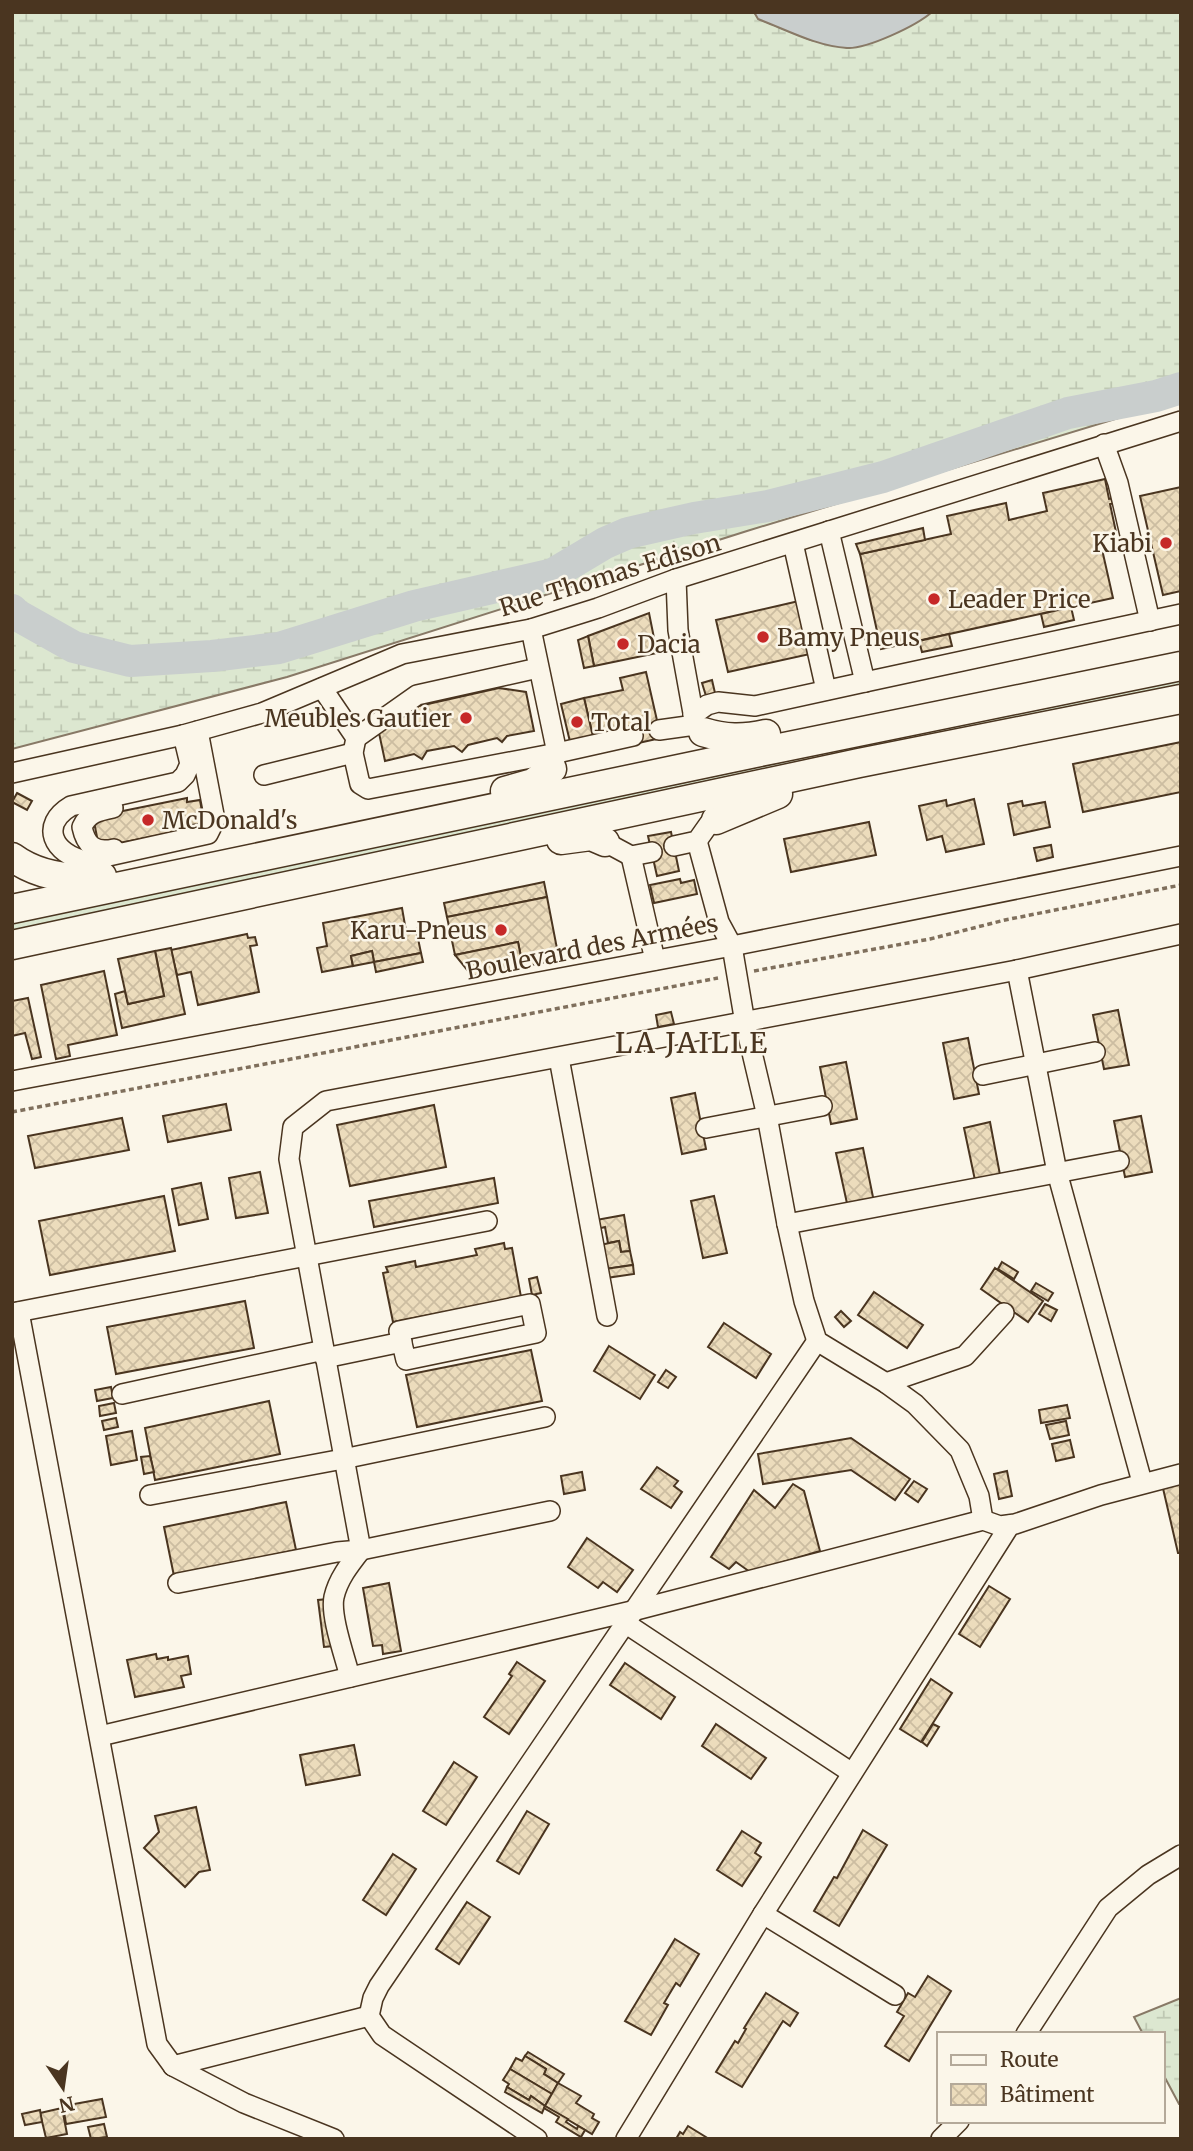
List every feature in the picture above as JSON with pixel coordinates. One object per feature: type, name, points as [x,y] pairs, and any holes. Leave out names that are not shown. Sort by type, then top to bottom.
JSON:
[{"type":"highway","points":[[12,909],[1181,666]]},
{"type":"highway","points":[[12,945],[859,763],[1181,699]]},
{"type":"highway","points":[[697,724],[721,738],[740,739],[877,713],[970,709]]},
{"type":"highway","points":[[348,838],[533,783],[555,761]]},
{"type":"highway","points":[[716,820],[859,763]]},
{"type":"highway","points":[[361,870],[584,836],[605,842]]},
{"type":"highway","points":[[12,857],[40,872],[83,879],[282,852]]},
{"type":"street","name":"Rue Thomas Edison","points":[[12,773],[190,733],[262,713],[402,654],[531,629],[676,579],[1181,421]]},
{"type":"street","points":[[1104,444],[1118,483],[1150,621]]},
{"type":"street","points":[[829,531],[865,681]]},
{"type":"street","points":[[793,543],[826,690]]},
{"type":"street","points":[[676,579],[678,630],[697,724]]},
{"type":"street","points":[[697,724],[707,705],[718,702],[755,706],[1181,614]]},
{"type":"street","points":[[531,629],[555,761]]},
{"type":"street","points":[[264,775],[354,746],[417,695],[538,668]]},
{"type":"street","points":[[321,688],[354,746],[360,784],[368,789],[555,761],[633,736]]},
{"type":"street","points":[[659,730],[697,724]]},
{"type":"street","points":[[190,733],[191,780],[181,792],[92,814],[82,827],[84,838],[90,847],[105,851],[176,836],[190,839]]},
{"type":"street","points":[[190,733],[215,820],[208,834],[86,861],[72,858],[62,851],[54,840],[53,824],[59,814],[71,806],[178,782],[190,764]]},
{"type":"street","points":[[674,846],[697,841],[709,824],[716,820]]},
{"type":"street","points":[[697,841],[719,922],[732,946],[745,1023],[767,1116],[787,1224],[804,1301],[817,1341],[915,1404],[960,1450],[979,1496],[983,1520]]},
{"type":"street","points":[[605,842],[631,856],[652,852]]},
{"type":"street","points":[[631,856],[655,960]]},
{"type":"street","name":"Boulevard des Armées","points":[[12,1081],[732,946],[1181,856]]},
{"type":"street","points":[[350,1677],[338,1635],[333,1598],[343,1573],[361,1550],[289,1159],[293,1127],[326,1101],[1017,970],[1181,934]]},
{"type":"street","points":[[1017,970],[1057,1172],[1142,1482]]},
{"type":"street","points":[[983,1074],[1095,1052]]},
{"type":"street","points":[[559,1058],[607,1316]]},
{"type":"street","points":[[706,1128],[822,1106]]},
{"type":"street","points":[[787,1224],[1119,1161]]},
{"type":"street","points":[[334,2139],[244,2103],[173,2066],[157,2044],[100,1736],[16,1312],[487,1221]]},
{"type":"street","points":[[530,1304],[536,1333],[406,1360],[402,1342],[399,1331],[530,1304]]},
{"type":"street","points":[[886,1383],[965,1356],[1004,1312]]},
{"type":"street","points":[[537,2139],[388,2040],[369,2016],[370,2007],[379,1986],[817,1341]]},
{"type":"street","points":[[122,1394],[324,1354],[402,1342]]},
{"type":"street","points":[[150,1495],[343,1460],[545,1417]]},
{"type":"street","points":[[100,1736],[350,1677],[630,1616],[983,1520],[1010,1525],[1142,1482],[1181,1474]]},
{"type":"street","points":[[178,1583],[337,1552],[361,1550],[550,1511]]},
{"type":"street","points":[[626,2139],[763,1914],[1010,1525]]},
{"type":"street","points":[[630,1616],[852,1773]]},
{"type":"street","points":[[1027,2032],[1108,1908],[1148,1874],[1181,1855]]},
{"type":"street","points":[[763,1914],[895,1996]]},
{"type":"street","points":[[173,2066],[369,2016]]},
{"type":"street","points":[[941,2139],[957,2123]]},
{"type":"path","points":[[12,1112],[930,939],[1005,920],[1181,885]]},
{"type":"green space","points":[[12,12],[754,12],[759,19],[811,40],[849,48],[932,12],[1181,12],[1181,399],[747,531],[287,677],[12,749]]},
{"type":"green space","points":[[1181,673],[1181,686],[12,933],[12,920]]},
{"type":"green space","points":[[1181,1998],[1181,2104],[1165,2078],[1165,2032],[1142,2032],[1134,2017]]},
{"type":"shaded area","points":[[754,12],[932,12],[891,36],[866,45],[847,48],[802,37],[758,19]]},
{"type":"building","points":[[1105,479],[1109,499],[1116,498],[1118,503],[1110,504],[1116,532],[1099,536],[1113,598],[881,649],[860,554],[951,534],[947,516],[1006,503],[1009,520],[1047,511],[1043,493]]},
{"type":"building","name":"Kiabi","points":[[1181,487],[1181,591],[1163,595],[1140,496]]},
{"type":"building","points":[[923,528],[925,540],[860,554],[856,544]]},
{"type":"building","name":"Bamy Pneus","points":[[799,601],[810,654],[728,672],[716,620]]},
{"type":"building","points":[[1071,607],[1074,620],[1044,627],[1041,614]]},
{"type":"building","name":"Dacia","points":[[649,613],[657,653],[594,666],[588,636]]},
{"type":"building","points":[[949,634],[952,646],[922,652],[919,641]]},
{"type":"building","points":[[588,636],[594,666],[584,668],[578,640]]},
{"type":"building","name":"Total","points":[[646,672],[661,738],[634,744],[594,741],[584,698],[623,690],[620,678]]},
{"type":"building","points":[[712,680],[715,693],[706,696],[702,683]]},
{"type":"building","name":"Meubles Gautier","points":[[499,688],[526,692],[534,731],[507,736],[502,742],[497,738],[468,745],[462,752],[454,746],[427,751],[422,759],[414,754],[385,761],[379,733],[419,706]]},
{"type":"building","name":"Total","points":[[584,698],[594,741],[571,746],[561,704]]},
{"type":"building","points":[[1181,742],[1181,792],[1083,812],[1073,764]]},
{"type":"building","points":[[17,793],[32,801],[27,810],[12,802]]},
{"type":"building","name":"McDonald's","points":[[187,798],[187,802],[200,800],[204,823],[191,825],[191,829],[99,847],[93,817]]},
{"type":"building","points":[[974,799],[984,844],[946,852],[942,836],[927,840],[919,806],[946,800],[947,806]]},
{"type":"building","points":[[1022,801],[1023,806],[1045,802],[1050,827],[1014,835],[1008,804]]},
{"type":"building","points":[[869,822],[876,855],[791,872],[784,839]]},
{"type":"building","points":[[671,832],[679,871],[657,876],[648,836]]},
{"type":"building","points":[[1051,845],[1053,857],[1037,861],[1034,848]]},
{"type":"building","points":[[680,879],[681,883],[694,880],[697,894],[654,903],[650,885]]},
{"type":"building","points":[[544,882],[547,897],[447,917],[444,903]]},
{"type":"building","name":"Karu-Pneus","points":[[547,897],[559,959],[523,967],[518,942],[455,955],[447,917]]},
{"type":"building","points":[[402,908],[406,931],[416,929],[421,953],[374,962],[372,951],[351,956],[353,966],[322,972],[317,948],[327,946],[323,923]]},
{"type":"building","points":[[247,934],[248,938],[255,937],[257,945],[250,946],[259,992],[198,1005],[191,972],[177,975],[171,950]]},
{"type":"building","points":[[518,942],[523,967],[472,976],[455,955]]},
{"type":"building","points":[[171,948],[185,1014],[122,1028],[115,994],[125,991],[128,1004],[164,996],[155,951]]},
{"type":"building","points":[[155,951],[164,996],[128,1004],[118,959]]},
{"type":"building","points":[[372,951],[374,962],[353,966],[351,956]]},
{"type":"building","points":[[421,953],[423,962],[376,972],[374,962]]},
{"type":"building","points":[[104,971],[117,1035],[68,1045],[70,1056],[56,1059],[41,985]]},
{"type":"building","points":[[28,998],[41,1057],[32,1059],[25,1033],[12,1036],[12,1001]]},
{"type":"building","points":[[1118,1010],[1129,1065],[1104,1069],[1093,1015]]},
{"type":"building","points":[[671,1012],[674,1024],[658,1027],[656,1015]]},
{"type":"building","points":[[968,1038],[979,1094],[954,1099],[943,1043]]},
{"type":"building","points":[[846,1062],[857,1119],[831,1124],[820,1067]]},
{"type":"building","points":[[695,1093],[706,1149],[682,1154],[671,1098]]},
{"type":"building","points":[[226,1104],[231,1130],[168,1142],[163,1116]]},
{"type":"building","points":[[434,1105],[446,1167],[350,1186],[337,1125]]},
{"type":"building","points":[[1141,1116],[1152,1172],[1125,1177],[1114,1121]]},
{"type":"building","points":[[122,1118],[129,1150],[35,1168],[28,1136]]},
{"type":"building","points":[[990,1122],[1001,1180],[976,1185],[964,1128]]},
{"type":"building","points":[[863,1148],[874,1202],[848,1208],[836,1153]]},
{"type":"building","points":[[260,1172],[268,1213],[236,1218],[229,1178]]},
{"type":"building","points":[[494,1178],[498,1203],[374,1227],[369,1201]]},
{"type":"building","points":[[201,1183],[208,1219],[179,1225],[172,1189]]},
{"type":"building","points":[[164,1196],[175,1251],[50,1275],[39,1221]]},
{"type":"building","points":[[714,1196],[727,1253],[703,1258],[691,1201]]},
{"type":"building","points":[[624,1215],[630,1251],[621,1252],[619,1241],[608,1243],[605,1227],[597,1229],[596,1220]]},
{"type":"building","points":[[619,1241],[621,1252],[630,1251],[633,1265],[605,1269],[600,1245]]},
{"type":"building","points":[[504,1243],[505,1249],[512,1248],[521,1297],[393,1322],[383,1273],[388,1272],[386,1267],[415,1261],[416,1267],[477,1255],[475,1249]]},
{"type":"building","points":[[1002,1262],[1018,1272],[1014,1279],[998,1269]]},
{"type":"building","points":[[633,1265],[634,1274],[606,1278],[605,1269]]},
{"type":"building","points":[[995,1268],[1043,1301],[1028,1322],[981,1289]]},
{"type":"building","points":[[537,1277],[541,1293],[532,1295],[529,1279]]},
{"type":"building","points":[[1036,1283],[1053,1293],[1048,1301],[1031,1291]]},
{"type":"building","points":[[874,1292],[923,1325],[907,1348],[858,1315]]},
{"type":"building","points":[[245,1301],[254,1348],[116,1374],[107,1327]]},
{"type":"building","points":[[1045,1304],[1057,1310],[1051,1321],[1039,1314]]},
{"type":"building","points":[[841,1311],[851,1321],[844,1327],[835,1317]]},
{"type":"building","points":[[724,1323],[771,1354],[756,1378],[708,1347]]},
{"type":"building","points":[[609,1346],[655,1375],[640,1399],[594,1371]]},
{"type":"building","points":[[531,1350],[542,1401],[417,1427],[406,1375]]},
{"type":"building","points":[[666,1370],[676,1377],[668,1388],[658,1382]]},
{"type":"building","points":[[111,1387],[113,1398],[97,1401],[95,1390]]},
{"type":"building","points":[[269,1401],[280,1454],[155,1480],[145,1428]]},
{"type":"building","points":[[114,1403],[116,1413],[100,1416],[99,1406]]},
{"type":"building","points":[[1067,1405],[1070,1418],[1041,1423],[1039,1410]]},
{"type":"building","points":[[116,1418],[118,1427],[104,1430],[102,1421]]},
{"type":"building","points":[[1066,1421],[1069,1435],[1050,1439],[1046,1425]]},
{"type":"building","points":[[132,1431],[137,1460],[111,1465],[106,1436]]},
{"type":"building","points":[[851,1438],[910,1479],[895,1500],[851,1470],[763,1484],[758,1454]]},
{"type":"building","points":[[1070,1440],[1074,1457],[1056,1461],[1052,1444]]},
{"type":"building","points":[[150,1456],[154,1472],[144,1474],[141,1457]]},
{"type":"building","points":[[657,1467],[678,1481],[674,1486],[682,1492],[671,1508],[641,1489]]},
{"type":"building","points":[[1007,1471],[1012,1496],[999,1499],[994,1474]]},
{"type":"building","points":[[582,1472],[585,1490],[564,1494],[561,1476]]},
{"type":"building","points":[[1181,1480],[1181,1553],[1178,1553],[1162,1484]]},
{"type":"building","points":[[914,1481],[927,1489],[918,1502],[905,1493]]},
{"type":"building","points":[[793,1484],[804,1491],[820,1551],[750,1572],[736,1562],[729,1569],[711,1557],[754,1490],[775,1508]]},
{"type":"building","points":[[286,1502],[296,1550],[174,1576],[164,1527]]},
{"type":"building","points":[[587,1538],[633,1570],[617,1592],[603,1582],[598,1588],[568,1567]]},
{"type":"building","points":[[389,1583],[401,1651],[383,1654],[382,1645],[373,1646],[363,1588]]},
{"type":"building","points":[[989,1586],[1010,1599],[980,1647],[959,1634]]},
{"type":"building","points":[[328,1599],[334,1646],[324,1647],[318,1600]]},
{"type":"building","points":[[156,1654],[157,1659],[168,1657],[168,1660],[188,1656],[191,1674],[181,1676],[184,1687],[135,1697],[127,1660]]},
{"type":"building","points":[[517,1662],[545,1681],[509,1734],[484,1717],[512,1676],[509,1674]]},
{"type":"building","points":[[625,1663],[675,1697],[661,1719],[610,1685]]},
{"type":"building","points":[[931,1679],[952,1693],[921,1742],[900,1729]]},
{"type":"building","points":[[716,1724],[766,1758],[751,1779],[702,1746]]},
{"type":"building","points":[[933,1724],[939,1727],[927,1746],[922,1742]]},
{"type":"building","points":[[354,1745],[360,1775],[306,1785],[300,1755]]},
{"type":"building","points":[[454,1762],[477,1777],[446,1825],[423,1811]]},
{"type":"building","points":[[196,1807],[210,1870],[199,1872],[185,1887],[144,1848],[159,1832],[155,1816]]},
{"type":"building","points":[[527,1811],[549,1824],[519,1874],[497,1861]]},
{"type":"building","points":[[863,1830],[887,1845],[839,1926],[814,1911],[834,1877],[837,1878]]},
{"type":"building","points":[[742,1831],[761,1843],[755,1853],[761,1857],[742,1886],[717,1870]]},
{"type":"building","points":[[393,1854],[416,1869],[386,1915],[363,1900]]},
{"type":"building","points":[[467,1902],[490,1917],[459,1964],[436,1949]]},
{"type":"building","points":[[675,1939],[699,1954],[680,1986],[676,1983],[664,2003],[668,2005],[651,2035],[625,2021]]},
{"type":"building","points":[[928,1976],[951,1991],[909,2061],[885,2046],[904,2016],[897,2012],[908,1993],[915,1997]]},
{"type":"building","points":[[766,1993],[798,2013],[790,2026],[783,2021],[742,2087],[716,2072],[735,2041],[738,2043]]},
{"type":"building","points":[[528,2052],[564,2074],[558,2083],[544,2074],[546,2069],[525,2056]]},
{"type":"building","points":[[525,2056],[546,2069],[544,2074],[558,2083],[552,2094],[510,2069],[516,2058],[522,2061]]},
{"type":"building","points":[[510,2069],[552,2094],[545,2106],[531,2096],[529,2100],[507,2087],[509,2084],[503,2080]]},
{"type":"building","points":[[558,2083],[581,2096],[576,2103],[594,2114],[592,2118],[599,2122],[592,2134],[545,2106]]},
{"type":"building","points":[[507,2087],[529,2100],[531,2096],[545,2106],[542,2113],[505,2092]]},
{"type":"building","points":[[102,2099],[106,2117],[66,2124],[63,2106]]},
{"type":"building","points":[[545,2106],[568,2119],[566,2122],[577,2129],[578,2126],[585,2130],[581,2137],[556,2122],[559,2117],[544,2108]]},
{"type":"building","points":[[62,2108],[67,2134],[46,2138],[40,2113]]},
{"type":"building","points":[[40,2110],[42,2122],[25,2125],[22,2114]]},
{"type":"building","points":[[104,2124],[107,2137],[91,2139],[88,2127]]},
{"type":"building","points":[[688,2126],[709,2139],[676,2139]]},
{"type":"waterway","points":[[12,610],[74,647],[130,661],[212,656],[279,648],[414,606],[553,574],[605,543],[628,533],[694,518],[768,506],[883,477],[1068,413],[1156,396],[1181,388]]},
{"type":"place","name":"Kiabi","points":[[1166,543]]},
{"type":"place","name":"Leader Price","points":[[934,599]]},
{"type":"place","name":"Bamy Pneus","points":[[763,637]]},
{"type":"place","name":"Dacia","points":[[623,644]]},
{"type":"place","name":"Meubles Gautier","points":[[466,718]]},
{"type":"place","name":"Total","points":[[577,722]]},
{"type":"place","name":"McDonald's","points":[[148,820]]},
{"type":"place","name":"Karu-Pneus","points":[[501,930]]},
{"type":"district","name":"LA JAILLE","points":[[692,1043]]}]
